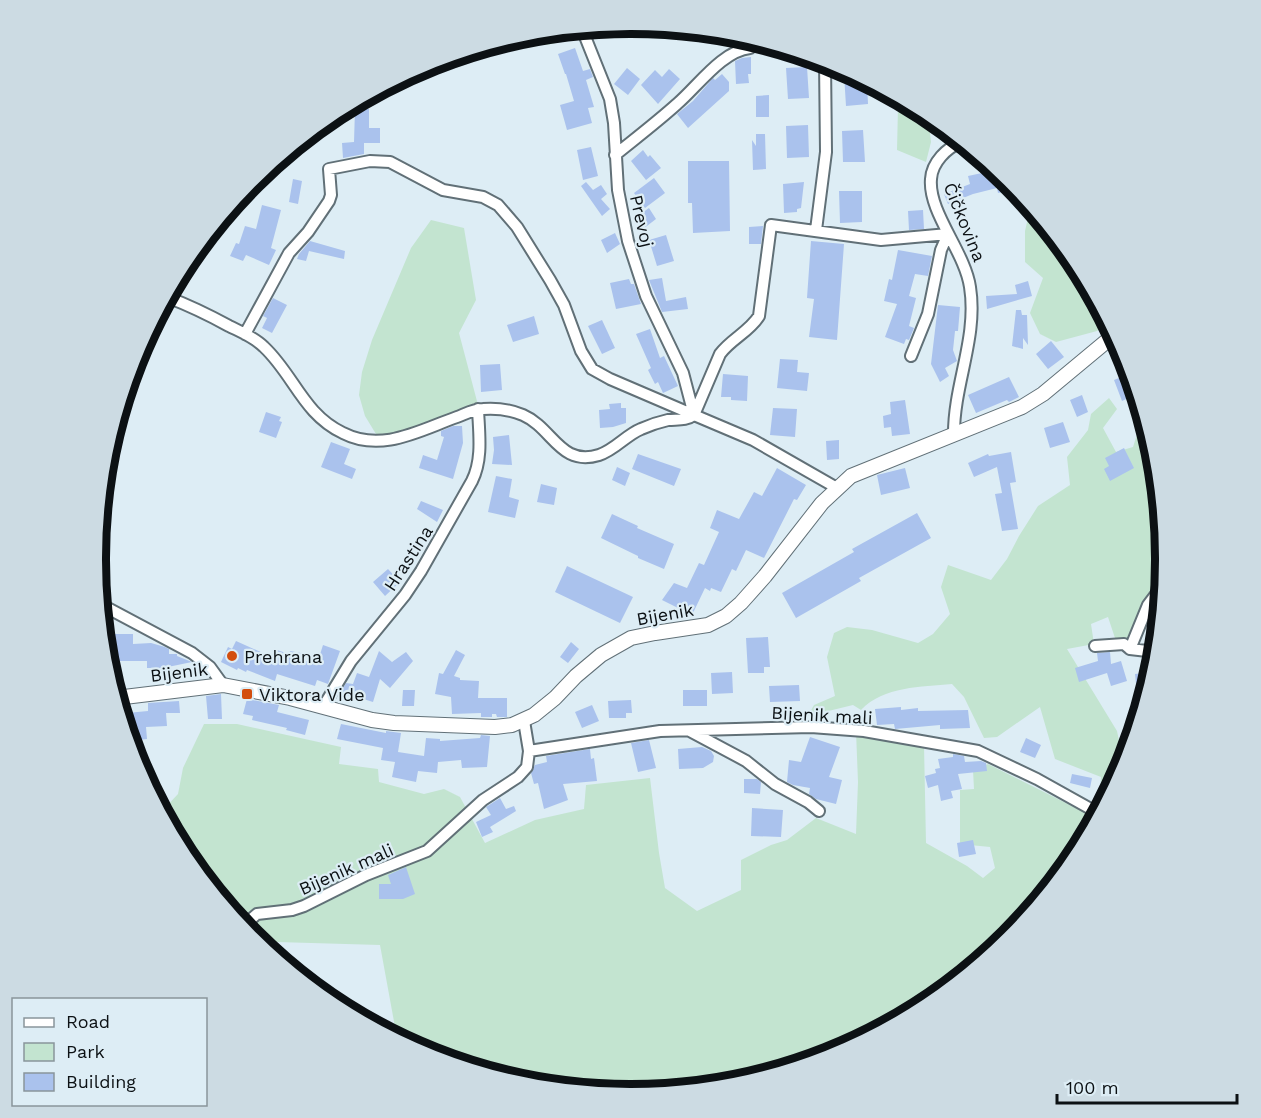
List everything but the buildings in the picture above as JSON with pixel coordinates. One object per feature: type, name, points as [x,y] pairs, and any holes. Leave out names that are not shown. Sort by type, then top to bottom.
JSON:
[{"type":"main road","name":"Bijenik","points":[[125,697],[224,685],[270,693],[361,718],[394,723],[495,727],[524,721],[555,698],[601,655],[631,638],[708,625],[726,616],[753,590],[810,518],[837,489],[861,471],[1022,407],[1043,393],[1107,341]]},
{"type":"street","name":"Prevoj","points":[[585,37],[610,99],[621,208],[633,259],[646,296],[683,373],[694,415]]},
{"type":"street","points":[[615,155],[678,103],[728,56],[736,51],[749,48]]},
{"type":"street","points":[[816,230],[826,152],[825,72]]},
{"type":"street","name":"Čičkovina","points":[[954,434],[970,332],[972,298],[965,264],[948,234],[933,193],[931,178],[936,163],[955,147]]},
{"type":"street","points":[[245,333],[289,253],[308,232],[329,201],[331,195],[329,169],[370,161],[390,162],[443,190],[483,197],[498,205],[517,226],[550,280],[564,305],[581,351],[592,369],[753,441],[837,489]]},
{"type":"street","points":[[174,300],[245,333],[266,348],[303,400],[319,417],[353,438],[387,441],[403,438],[478,409],[496,409],[524,415],[539,425],[567,454],[583,457],[604,453],[645,427],[694,415],[725,346],[754,324],[759,316],[771,225],[881,240],[948,234],[941,250],[928,314],[911,356]]},
{"type":"street","name":"Hrastina","points":[[323,707],[351,661],[422,571],[472,481],[479,457],[478,409]]},
{"type":"street","points":[[1130,650],[1148,605],[1154,598]]},
{"type":"street","points":[[108,608],[192,653],[210,667],[224,685]]},
{"type":"street","points":[[1095,646],[1124,644],[1130,650],[1147,651]]},
{"type":"street","points":[[524,721],[530,751]]},
{"type":"street","name":"Bijenik mali","points":[[250,920],[257,914],[292,910],[304,906],[366,875],[427,850],[483,800],[518,777],[527,767],[530,751],[660,731],[823,728],[864,731],[978,751],[1037,779],[1091,809]]},
{"type":"street","points":[[687,730],[695,732],[746,761],[775,784],[808,802],[819,811]]},
{"type":"green space","points":[[568,38],[551,44],[537,43]]},
{"type":"green space","points":[[898,108],[929,128],[931,142],[926,162],[897,150]]},
{"type":"green space","points":[[1028,217],[1067,268],[1085,297],[1101,327],[1097,331],[1056,342],[1040,334],[1030,313],[1043,278],[1025,262],[1025,231]]},
{"type":"green space","points":[[431,220],[464,228],[476,300],[459,333],[478,405],[391,436],[376,434],[365,416],[359,395],[362,372],[372,340],[411,248]]},
{"type":"green space","points":[[1109,398],[1117,409],[1103,428],[1116,452],[1133,447],[1139,429],[1151,491],[1155,559],[1153,604],[1131,640],[1115,638],[1108,617],[1091,624],[1094,644],[1067,649],[1117,731],[1120,746],[1100,792],[1101,777],[1055,759],[1040,707],[997,737],[984,738],[964,697],[952,684],[903,689],[881,696],[861,710],[853,705],[808,716],[814,705],[835,696],[827,657],[834,633],[847,627],[872,630],[918,643],[933,634],[950,614],[941,587],[948,565],[991,580],[1007,559],[1038,506],[1070,485],[1067,457],[1088,430],[1091,414]]},
{"type":"green space","points":[[204,724],[237,724],[341,747],[339,764],[378,769],[379,782],[424,794],[444,789],[460,797],[485,843],[535,820],[584,809],[586,785],[650,778],[665,888],[697,911],[741,890],[741,860],[787,840],[816,818],[856,834],[858,782],[856,731],[924,745],[926,843],[967,866],[983,878],[995,868],[990,847],[960,844],[960,790],[974,789],[973,770],[988,764],[1089,814],[1047,878],[1001,930],[950,975],[893,1013],[831,1044],[766,1066],[699,1079],[630,1084],[562,1079],[495,1066],[430,1044],[395,1027],[380,945],[277,942],[275,944],[236,905],[214,878],[194,850],[168,805],[178,794],[183,768]]},
{"type":"place","name":"Prehrana","points":[[232,656]]},
{"type":"place","name":"Viktora Vide","points":[[247,694]]}]
